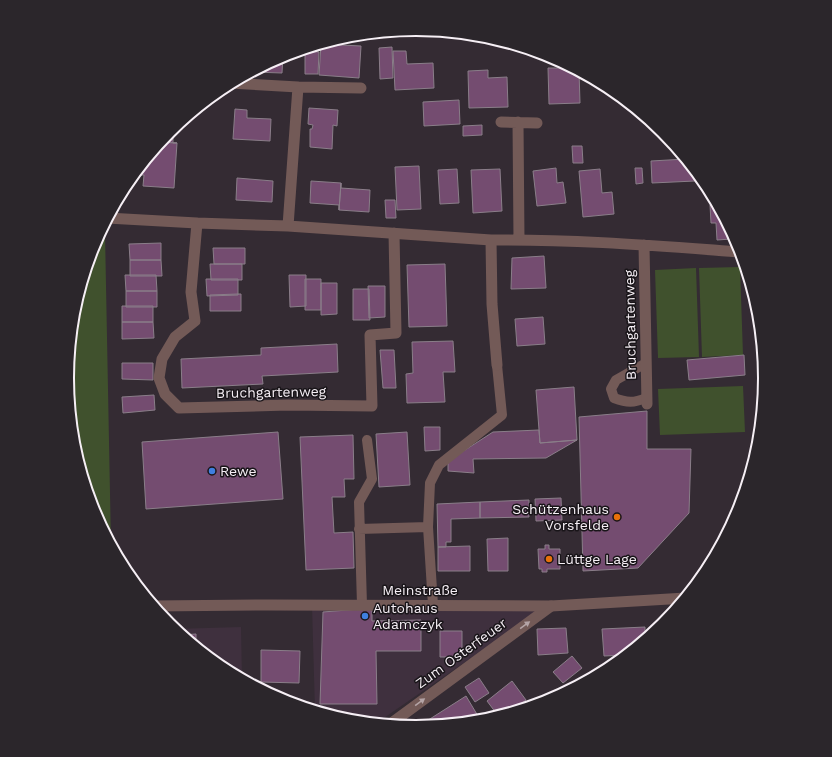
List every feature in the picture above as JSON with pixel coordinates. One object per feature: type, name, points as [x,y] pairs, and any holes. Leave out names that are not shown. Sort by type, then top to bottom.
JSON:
[{"type":"street","points":[[242,84],[298,87],[361,88]]},
{"type":"street","points":[[288,226],[298,87]]},
{"type":"street","points":[[501,122],[537,123]]},
{"type":"street","points":[[518,122],[519,240]]},
{"type":"street","points":[[113,218],[288,226],[491,240],[644,245],[734,251]]},
{"type":"street","name":"Bruchgartenweg","points":[[197,223],[191,292],[195,320],[174,337],[162,359],[159,378],[165,394],[179,408],[288,405],[372,406],[370,335],[396,333],[394,233]]},
{"type":"street","points":[[491,240],[492,304],[497,365]]},
{"type":"street","name":"Bruchgartenweg","points":[[644,245],[647,401]]},
{"type":"street","name":"Meinstraße","points":[[160,606],[551,606],[679,598]]},
{"type":"street","name":"Zum Osterfeuer","points":[[396,720],[551,606]]},
{"type":"lane","points":[[646,363],[616,380],[610,389],[614,398],[625,403],[647,401]]},
{"type":"lane","points":[[433,605],[428,527],[430,483],[439,465],[502,415],[497,365]]},
{"type":"lane","points":[[362,605],[358,502],[372,479],[367,440]]},
{"type":"lane","points":[[360,529],[428,527]]},
{"type":"shaded area","points":[[554,601],[382,719],[349,714],[315,706],[312,606]]},
{"type":"shaded area","points":[[241,627],[242,673],[207,650],[182,629]]},
{"type":"green space","points":[[105,236],[111,534],[100,510],[85,467],[76,423],[74,401],[74,356],[80,312],[92,268]]},
{"type":"green space","points":[[740,267],[743,355],[702,357],[699,268]]},
{"type":"green space","points":[[696,268],[699,357],[658,358],[655,270]]},
{"type":"green space","points":[[743,386],[745,432],[660,435],[658,389]]},
{"type":"building","points":[[340,45],[361,46],[359,78],[319,75],[321,50]]},
{"type":"building","points":[[392,47],[393,78],[380,79],[379,48]]},
{"type":"building","points":[[393,51],[406,51],[407,64],[433,63],[434,88],[395,90]]},
{"type":"building","points":[[319,52],[318,74],[305,74],[305,54]]},
{"type":"building","points":[[283,63],[282,73],[263,72]]},
{"type":"building","points":[[548,68],[560,68],[579,78],[580,103],[549,104]]},
{"type":"building","points":[[488,70],[488,78],[507,77],[508,107],[469,108],[468,71]]},
{"type":"building","points":[[459,100],[460,124],[424,126],[423,102]]},
{"type":"building","points":[[309,108],[338,110],[337,126],[333,125],[332,149],[310,147],[310,129],[312,129],[313,125],[308,124]]},
{"type":"building","points":[[235,109],[247,110],[247,118],[271,119],[270,141],[233,139]]},
{"type":"building","points":[[482,125],[482,135],[463,136],[463,126]]},
{"type":"building","points":[[173,137],[173,143],[168,143]]},
{"type":"building","points":[[168,142],[177,143],[174,188],[143,186],[144,175],[140,175]]},
{"type":"building","points":[[572,146],[582,146],[583,163],[573,163]]},
{"type":"building","points":[[679,159],[695,181],[652,183],[651,161]]},
{"type":"building","points":[[419,166],[421,209],[397,210],[395,167]]},
{"type":"building","points":[[556,168],[557,183],[563,182],[566,203],[537,206],[533,171]]},
{"type":"building","points":[[635,168],[642,168],[643,183],[636,184]]},
{"type":"building","points":[[457,169],[459,203],[440,204],[438,170]]},
{"type":"building","points":[[500,169],[502,211],[473,213],[471,170]]},
{"type":"building","points":[[600,169],[602,193],[612,192],[614,214],[583,217],[579,171]]},
{"type":"building","points":[[237,178],[273,181],[272,202],[236,200]]},
{"type":"building","points":[[311,181],[341,183],[339,210],[339,205],[310,203]]},
{"type":"building","points":[[341,183],[341,188],[370,190],[369,212],[339,210]]},
{"type":"building","points":[[385,200],[395,200],[396,218],[386,218]]},
{"type":"building","points":[[710,205],[713,207],[728,239],[717,240],[716,223],[711,223]]},
{"type":"building","points":[[161,243],[161,260],[130,260],[129,244]]},
{"type":"building","points":[[213,248],[245,248],[245,264],[214,264]]},
{"type":"building","points":[[544,256],[546,288],[511,289],[512,258]]},
{"type":"building","points":[[130,260],[161,260],[162,276],[130,276]]},
{"type":"building","points":[[210,264],[242,264],[242,280],[211,280]]},
{"type":"building","points":[[445,264],[447,326],[409,327],[407,265]]},
{"type":"building","points":[[125,275],[156,275],[157,291],[126,291]]},
{"type":"building","points":[[289,275],[306,275],[306,306],[290,307]]},
{"type":"building","points":[[206,279],[238,279],[238,295],[207,296]]},
{"type":"building","points":[[305,279],[321,279],[321,310],[305,310]]},
{"type":"building","points":[[321,283],[337,283],[337,314],[321,315]]},
{"type":"building","points":[[368,286],[385,286],[385,317],[369,318]]},
{"type":"building","points":[[353,289],[369,289],[370,320],[353,320]]},
{"type":"building","points":[[126,291],[157,291],[157,307],[126,307]]},
{"type":"building","points":[[241,294],[241,311],[210,311],[210,295]]},
{"type":"building","points":[[122,306],[153,306],[153,322],[122,322]]},
{"type":"building","points":[[543,317],[545,344],[517,346],[515,319]]},
{"type":"building","points":[[122,322],[153,322],[154,338],[122,339]]},
{"type":"building","points":[[453,341],[455,372],[443,372],[445,402],[407,403],[406,374],[413,373],[412,342]]},
{"type":"building","points":[[337,344],[338,372],[262,376],[263,384],[182,388],[181,359],[261,355],[261,348]]},
{"type":"building","points":[[380,350],[394,350],[396,388],[383,388]]},
{"type":"building","points":[[744,355],[745,375],[689,380],[687,360]]},
{"type":"building","points":[[122,363],[153,363],[153,380],[122,379]]},
{"type":"building","points":[[574,387],[577,440],[540,443],[536,390]]},
{"type":"building","points":[[154,395],[155,410],[123,413],[122,397]]},
{"type":"building","points":[[647,411],[647,449],[691,449],[689,513],[638,568],[583,571],[579,417]]},
{"type":"building","points":[[424,427],[440,427],[440,450],[425,451]]},
{"type":"building","points":[[539,430],[540,443],[577,440],[546,458],[473,459],[474,473],[448,471],[448,461],[493,432]]},
{"type":"building","name":"Rewe","points":[[278,432],[283,499],[146,509],[142,442]]},
{"type":"building","points":[[407,432],[410,485],[379,487],[376,434]]},
{"type":"building","points":[[353,435],[354,479],[344,479],[345,497],[332,497],[334,533],[353,532],[354,568],[306,570],[300,437]]},
{"type":"building","points":[[561,498],[562,520],[536,521],[535,499]]},
{"type":"building","points":[[529,500],[529,517],[480,518],[480,502]]},
{"type":"building","points":[[480,502],[480,518],[451,519],[451,542],[446,542],[446,547],[438,547],[437,504]]},
{"type":"building","points":[[508,538],[508,571],[488,571],[487,539]]},
{"type":"building","name":"Lüttge Lage","points":[[545,545],[549,545],[549,549],[560,549],[560,569],[547,569],[547,572],[542,572],[542,569],[539,569],[538,549],[545,549]]},
{"type":"building","points":[[470,546],[470,571],[438,571],[438,547]]},
{"type":"building","points":[[372,608],[372,621],[421,620],[421,651],[376,651],[377,704],[320,704],[323,612]]},
{"type":"building","points":[[645,627],[645,633],[617,655],[604,656],[602,629]]},
{"type":"building","points":[[566,628],[568,653],[538,655],[537,629]]},
{"type":"building","points":[[440,631],[462,631],[462,657],[440,657]]},
{"type":"building","points":[[196,634],[196,641],[190,636],[188,635]]},
{"type":"building","points":[[261,650],[300,651],[299,683],[261,682]]},
{"type":"building","points":[[572,656],[582,668],[563,683],[553,672]]},
{"type":"building","points":[[479,678],[489,693],[475,702],[465,687]]},
{"type":"building","points":[[512,681],[526,700],[520,705],[495,711],[487,701]]},
{"type":"building","points":[[466,696],[477,715],[461,718],[428,720]]},
{"type":"place","name":"Rewe","points":[[212,471]]},
{"type":"place","name":"Schützenhaus Vorsfelde","points":[[617,517]]},
{"type":"place","name":"Lüttge Lage","points":[[549,559]]},
{"type":"place","name":"Autohaus Adamczyk","points":[[365,616]]}]
